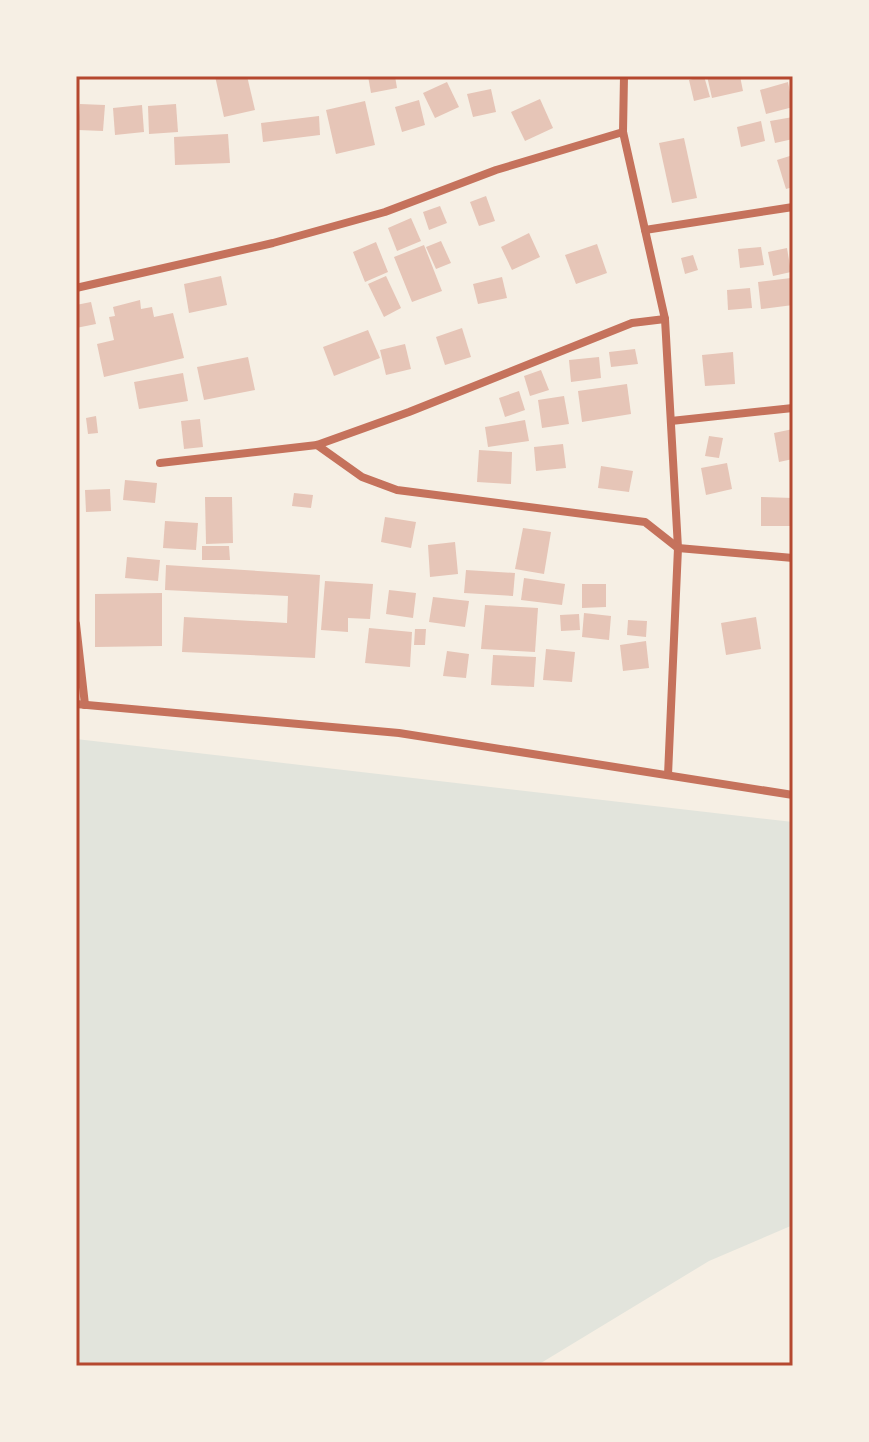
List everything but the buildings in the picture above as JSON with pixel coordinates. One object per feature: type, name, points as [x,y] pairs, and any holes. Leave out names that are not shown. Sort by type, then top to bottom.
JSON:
[{"type":"street","points":[[624,76],[623,132],[665,319],[678,548],[668,775]]},
{"type":"street","points":[[76,288],[273,243],[385,212],[496,170],[623,132]]},
{"type":"street","points":[[645,230],[793,207]]},
{"type":"street","points":[[160,463],[317,445],[409,412],[632,323],[665,319]]},
{"type":"street","points":[[671,421],[793,408]]},
{"type":"street","points":[[317,445],[362,477],[397,490],[645,522],[678,548],[793,558]]},
{"type":"street","points":[[76,624],[81,705],[399,733],[793,795]]},
{"type":"shaded area","points":[[76,739],[793,822],[793,1225],[709,1261],[536,1366],[76,1366]]}]
